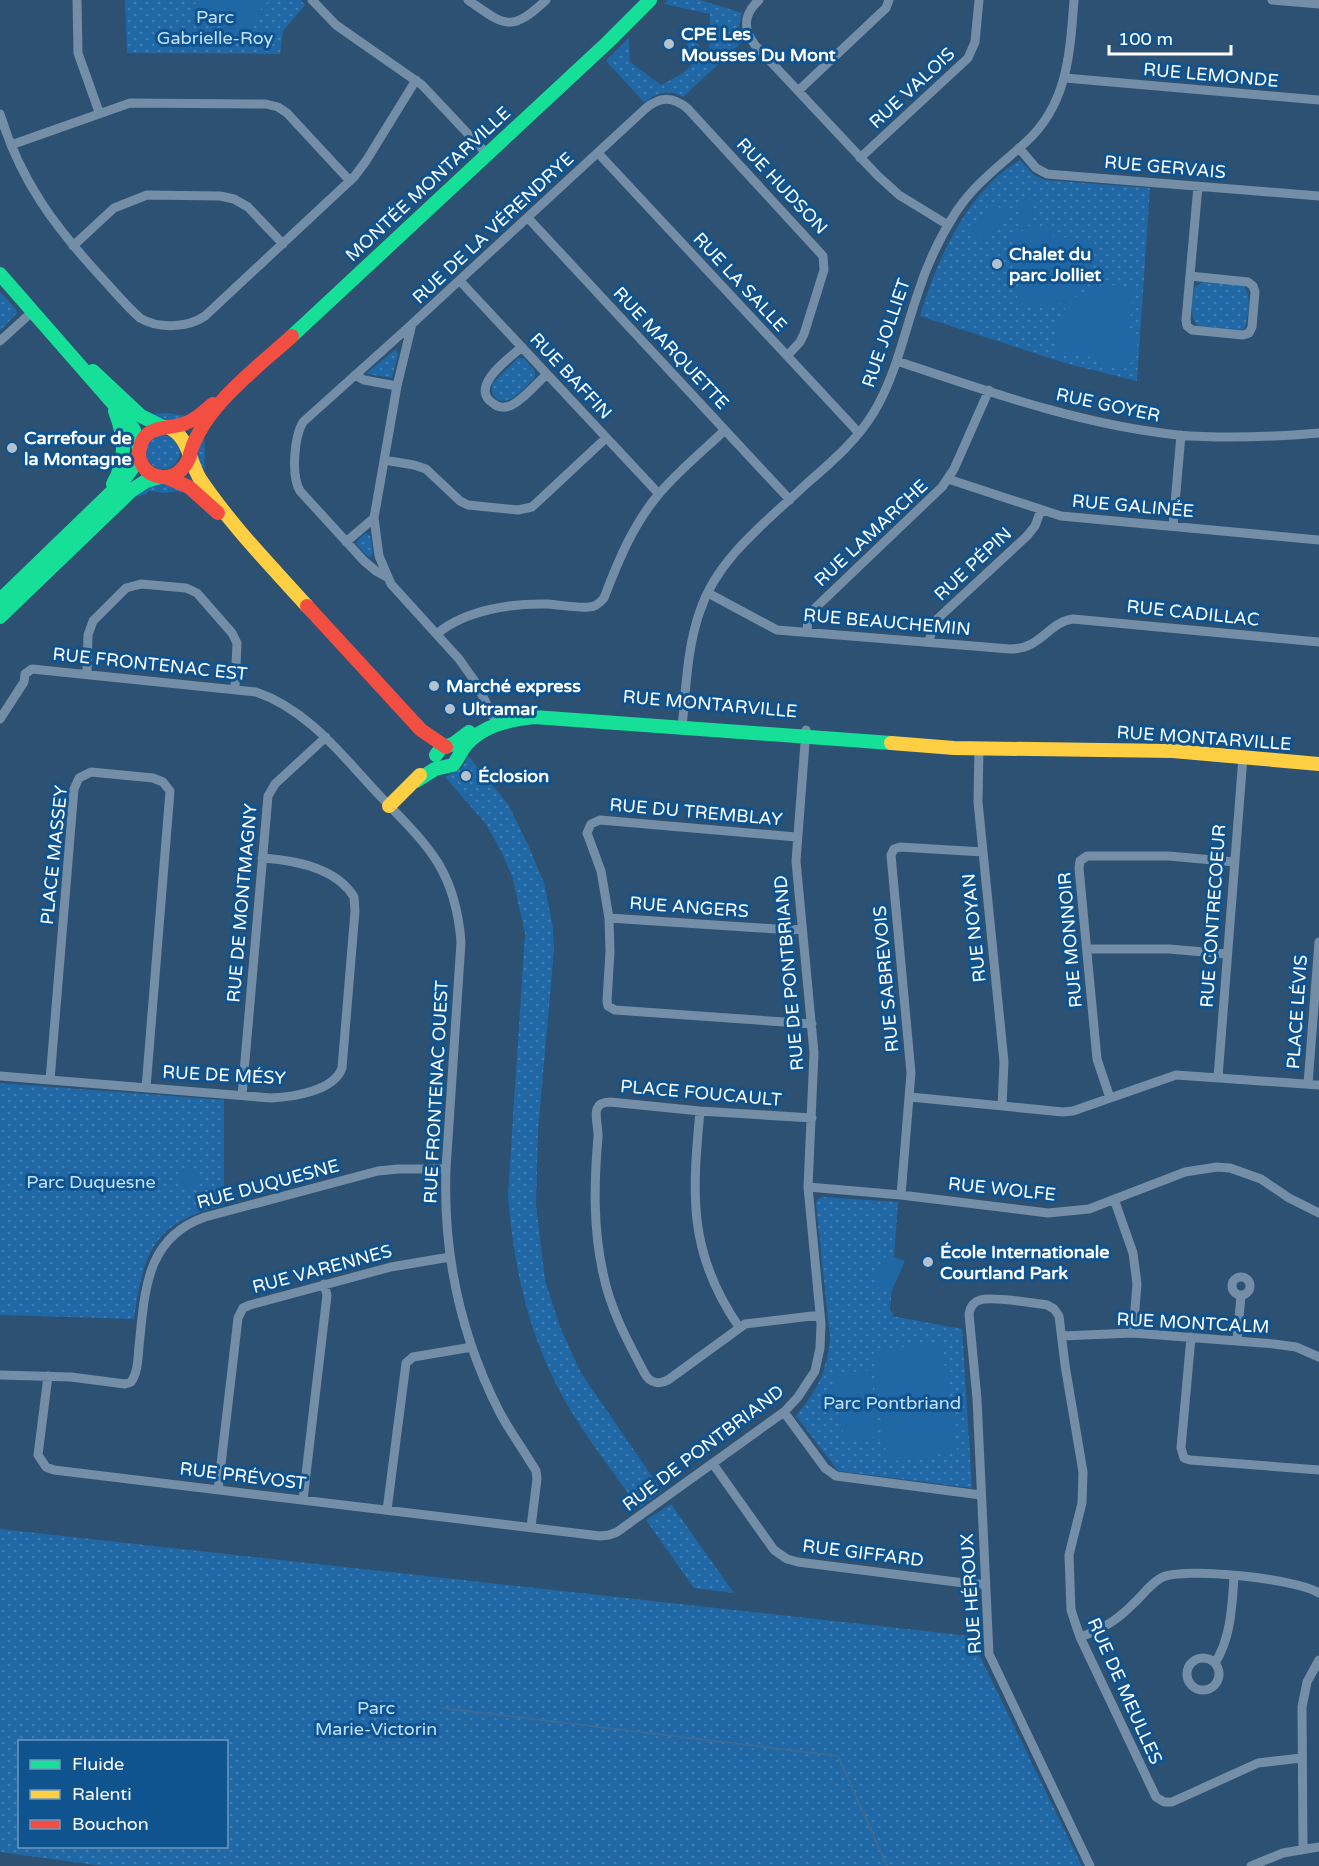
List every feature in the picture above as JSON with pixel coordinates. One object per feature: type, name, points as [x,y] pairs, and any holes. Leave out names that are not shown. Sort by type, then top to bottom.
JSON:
[{"type":"street","points":[[76,0],[78,53],[99,112]]},
{"type":"street","points":[[468,0],[499,21],[507,23],[523,19],[546,0]]},
{"type":"street","name":"MONTÉE MONTARVILLE","points":[[190,455],[198,430],[230,393],[608,42],[650,0]]},
{"type":"street","points":[[759,0],[746,17],[747,32],[755,45],[860,158],[899,195],[948,225]]},
{"type":"street","points":[[798,91],[886,8],[889,0]]},
{"type":"street","name":"RUE VALOIS","points":[[860,158],[966,61],[975,42],[979,0]]},
{"type":"street","name":"RUE JOLLIET","points":[[683,724],[693,636],[699,612],[708,593],[718,575],[739,549],[860,433],[880,400],[897,362],[924,275],[948,225],[975,188],[1019,148],[1047,117],[1065,78],[1070,51],[1074,0]]},
{"type":"street","points":[[1272,0],[1319,4]]},
{"type":"street","points":[[319,2],[336,25],[416,80],[487,154]]},
{"type":"street","name":"RUE LEMONDE","points":[[1065,78],[1319,100]]},
{"type":"street","points":[[0,114],[11,145],[36,195],[54,223],[73,246],[140,318],[154,324],[181,325],[198,321],[205,316],[350,181],[366,161],[416,80]]},
{"type":"street","name":"RUE HUDSON","points":[[658,100],[673,99],[688,109],[823,256],[824,270],[803,337],[786,356]]},
{"type":"street","name":"RUE DE LA VÉRENDRYE","points":[[496,721],[470,674],[438,633],[387,577],[377,548],[374,518],[396,386],[412,324],[645,109],[658,100]]},
{"type":"street","points":[[11,145],[130,102],[272,105],[282,109],[290,116],[350,181]]},
{"type":"street","name":"RUE GERVAIS","points":[[1019,148],[1036,168],[1047,174],[1319,196]]},
{"type":"street","name":"RUE LA SALLE","points":[[598,153],[860,433]]},
{"type":"street","points":[[1190,276],[1248,282],[1253,286],[1255,292],[1252,327],[1249,333],[1243,335],[1192,330],[1187,326],[1190,276],[1198,186]]},
{"type":"street","points":[[73,246],[114,208],[147,195],[231,198],[250,208],[283,244]]},
{"type":"street","name":"RUE MARQUETTE","points":[[528,218],[790,500]]},
{"type":"street","points":[[0,274],[134,428],[146,470],[192,489],[242,534]]},
{"type":"street","name":"RUE BAFFIN","points":[[460,281],[659,494]]},
{"type":"street","points":[[0,341],[33,311]]},
{"type":"street","points":[[387,577],[376,572],[346,542],[298,488],[295,474],[297,439],[303,422],[412,324]]},
{"type":"street","points":[[60,341],[138,414],[148,421],[180,434],[199,477],[242,534],[444,755]]},
{"type":"street","points":[[522,347],[488,380],[486,391],[490,402],[500,407],[512,405],[547,374]]},
{"type":"street","name":"RUE GOYER","points":[[897,362],[1075,417],[1131,428],[1181,435],[1235,438],[1319,433]]},
{"type":"street","points":[[355,375],[364,380],[396,386]]},
{"type":"street","name":"RUE LAMARCHE","points":[[807,632],[811,612],[942,488],[989,390]]},
{"type":"street","name":"MONTÉE MONTARVILLE","points":[[165,427],[189,422],[230,393]]},
{"type":"street","points":[[92,510],[116,480],[122,467],[123,430],[108,399]]},
{"type":"street","points":[[0,600],[129,475],[146,435],[154,429],[165,427]]},
{"type":"street","points":[[438,633],[457,621],[502,608],[536,604],[589,607],[599,604],[604,598],[631,534],[659,494],[725,430]]},
{"type":"street","points":[[1173,526],[1181,435]]},
{"type":"street","points":[[384,460],[426,469],[465,505],[521,510],[532,507],[606,438]]},
{"type":"street","points":[[0,617],[132,490],[146,481],[183,470],[190,455]]},
{"type":"street","name":"RUE GALINÉE","points":[[948,479],[1061,516],[1319,540]]},
{"type":"street","name":"RUE PÉPIN","points":[[929,642],[934,622],[1027,536],[1035,526],[1041,510]]},
{"type":"street","points":[[346,542],[374,518]]},
{"type":"street","points":[[87,674],[88,634],[93,621],[126,588],[141,584],[186,588],[197,593],[232,633],[237,644],[235,688]]},
{"type":"street","name":"RUE BEAUCHEMIN","points":[[708,593],[774,629],[1016,649],[1037,642],[1064,621]]},
{"type":"street","name":"RUE CADILLAC","points":[[1064,621],[1088,620],[1319,642]]},
{"type":"street","name":"RUE FRONTENAC EST","points":[[0,719],[24,682],[25,674],[32,669],[235,688],[256,692],[280,702],[309,722],[326,737],[389,806]]},
{"type":"street","name":"RUE MONTARVILLE","points":[[389,806],[416,781],[434,770],[444,755],[513,711],[538,708],[683,724],[955,742],[980,747],[1029,750],[1169,751],[1319,764]]},
{"type":"street","name":"RUE DE PONTBRIAND","points":[[531,1527],[600,1536],[612,1534],[784,1413],[815,1371],[820,1348],[820,1315],[808,1187],[815,1068],[796,871],[796,837],[806,733]]},
{"type":"street","name":"RUE DE MONTMAGNY","points":[[242,1095],[267,800],[270,790],[326,737]]},
{"type":"street","name":"RUE NOYAN","points":[[980,747],[978,802],[1004,1062],[1002,1106]]},
{"type":"street","name":"RUE CONTRECOEUR","points":[[1218,1077],[1243,757]]},
{"type":"street","name":"PLACE MASSEY","points":[[50,1080],[75,786],[79,778],[91,772],[157,778],[166,784],[170,791],[146,1088]]},
{"type":"street","name":"RUE FRONTENAC OUEST","points":[[389,806],[426,846],[439,864],[446,878],[460,926],[461,942],[446,1169],[450,1257],[459,1305],[472,1347],[501,1413],[536,1471],[531,1527]]},
{"type":"street","name":"RUE DU TREMBLAY","points":[[796,837],[595,821],[588,828],[588,835],[601,871],[609,918],[610,951],[606,1001],[612,1009],[812,1024]]},
{"type":"street","name":"RUE SABREVOIS","points":[[901,1195],[910,1097],[910,1047],[891,855],[894,849],[900,846],[983,852]]},
{"type":"street","name":"RUE MONNOIR","points":[[1110,1098],[1097,1059],[1078,868],[1083,858],[1169,856],[1234,862]]},
{"type":"street","name":"RUE DE MÉSY","points":[[0,1076],[278,1097],[298,1094],[331,1082],[342,1068],[355,911],[354,897],[336,880],[308,865],[262,858]]},
{"type":"street","name":"RUE ANGERS","points":[[609,918],[802,929]]},
{"type":"street","name":"PLACE LÉVIS","points":[[1308,1084],[1319,942]]},
{"type":"street","points":[[1087,949],[1169,949],[1227,954]]},
{"type":"street","points":[[910,1097],[1066,1112],[1171,1076],[1218,1077],[1319,1085]]},
{"type":"street","name":"PLACE FOUCAULT","points":[[812,1118],[700,1111],[606,1101],[596,1108],[595,1115],[598,1127],[594,1186],[595,1224],[603,1274],[615,1313],[647,1378],[653,1382],[661,1383],[668,1380],[739,1327],[751,1323],[820,1315]]},
{"type":"street","points":[[700,1111],[694,1176],[699,1240],[712,1279],[739,1327]]},
{"type":"street","name":"RUE WOLFE","points":[[808,1187],[901,1195],[1048,1213],[1089,1209],[1185,1172],[1216,1167],[1230,1168],[1261,1179],[1289,1198],[1319,1213]]},
{"type":"street","name":"RUE DUQUESNE","points":[[0,1375],[48,1376],[125,1384],[130,1382],[136,1370],[149,1274],[164,1245],[178,1231],[190,1223],[213,1215],[378,1172],[398,1169],[446,1169]]},
{"type":"street","points":[[1114,1199],[1133,1253],[1137,1284],[1133,1333]]},
{"type":"street","name":"RUE VARENNES","points":[[218,1490],[240,1313],[250,1305],[324,1284],[402,1264],[450,1257]]},
{"type":"street","points":[[303,1500],[327,1295],[324,1284]]},
{"type":"street","points":[[1237,1341],[1241,1295]]},
{"type":"street","name":"RUE DE MEULLES","points":[[977,1301],[989,1299],[1049,1306],[1059,1316],[1083,1472],[1082,1503],[1069,1555],[1071,1610],[1080,1637],[1154,1793],[1159,1800],[1172,1802],[1258,1764],[1301,1758]]},
{"type":"street","name":"RUE HÉROUX","points":[[977,1301],[969,1314],[977,1399],[990,1658],[1090,1866]]},
{"type":"street","name":"RUE MONTCALM","points":[[1062,1336],[1133,1333],[1191,1337],[1291,1346],[1319,1358]]},
{"type":"street","points":[[1191,1337],[1181,1448],[1184,1458],[1319,1470]]},
{"type":"street","points":[[387,1510],[406,1363],[413,1357],[472,1347]]},
{"type":"street","name":"RUE PRÉVOST","points":[[48,1376],[37,1449],[41,1461],[46,1467],[54,1470],[531,1527]]},
{"type":"street","points":[[784,1413],[825,1468],[836,1476],[981,1495]]},
{"type":"street","name":"RUE GIFFARD","points":[[713,1464],[771,1545],[787,1559],[985,1584]]},
{"type":"street","points":[[1080,1637],[1100,1630],[1113,1622],[1161,1578],[1172,1574],[1280,1580],[1313,1589],[1319,1593]]},
{"type":"street","points":[[1215,1664],[1222,1653],[1231,1619],[1234,1576]]},
{"type":"street","points":[[1303,1848],[1302,1701],[1309,1677],[1319,1660]]},
{"type":"street","points":[[1251,1866],[1274,1856],[1303,1848],[1319,1847]]},
{"type":"green space","name":"Parc Gabrielle-Roy","points":[[125,0],[301,0],[305,5],[283,31],[280,54],[127,53]]},
{"type":"green space","points":[[192,0],[269,0],[237,38]]},
{"type":"green space","points":[[668,0],[700,0],[742,13],[739,26],[744,40],[683,97],[668,92],[654,96],[645,103],[606,61],[629,38],[630,62],[661,85],[683,73],[709,49],[710,14],[664,4]]},
{"type":"green space","points":[[687,39],[695,40],[700,47],[691,56],[688,52]]},
{"type":"green space","points":[[1020,160],[1034,175],[1045,180],[1150,188],[1137,381],[1068,364],[920,316],[945,251],[970,208],[1001,173]]},
{"type":"green space","points":[[1023,199],[1035,201],[1030,225],[1019,223]]},
{"type":"green space","points":[[991,202],[1007,213],[987,242],[972,232]]},
{"type":"green space","points":[[1028,227],[1049,230],[1049,236],[1094,240],[1091,272],[1075,295],[1063,302],[1050,306],[1034,306],[1017,302],[1021,260],[1015,259],[1016,236]]},
{"type":"green space","points":[[1203,282],[1243,285],[1248,294],[1249,306],[1244,329],[1199,326],[1196,323],[1192,309],[1194,288]]},
{"type":"green space","points":[[1102,285],[1118,285],[1133,290],[1129,333],[1138,335],[1136,358],[1124,369],[1100,366],[1101,358],[1057,353],[1057,329],[1064,310],[1080,295]]},
{"type":"green space","points":[[0,292],[17,313],[0,331]]},
{"type":"green space","points":[[396,349],[398,354],[392,378],[367,374],[368,372]]},
{"type":"green space","points":[[518,358],[524,358],[535,371],[535,377],[514,397],[502,401],[497,399],[492,393],[492,384]]},
{"type":"green space","points":[[148,413],[152,414],[167,413],[188,416],[184,421],[161,422]]},
{"type":"green space","points":[[204,434],[204,465],[206,466],[203,473],[196,450]]},
{"type":"green space","points":[[163,435],[175,440],[180,452],[175,464],[163,469],[151,464],[146,452],[151,440]]},
{"type":"green space","points":[[159,484],[186,490],[180,493],[179,491],[166,493],[148,491],[147,494],[135,497],[113,517],[139,493]]},
{"type":"green space","points":[[367,533],[370,536],[373,553],[371,557],[367,556],[356,543]]},
{"type":"green space","points":[[468,756],[508,804],[544,883],[553,928],[554,950],[538,1131],[536,1205],[545,1280],[560,1327],[581,1373],[662,1491],[639,1508],[585,1433],[557,1386],[537,1340],[523,1293],[513,1245],[508,1195],[525,933],[512,876],[501,851],[486,824],[445,777],[462,768]]},
{"type":"green space","name":"Parc Duquesne","points":[[0,1083],[224,1100],[224,1205],[200,1212],[182,1221],[167,1231],[156,1243],[142,1275],[134,1319],[0,1315]]},
{"type":"green space","points":[[191,1166],[200,1183],[186,1190],[178,1173]]},
{"type":"green space","name":"Parc Pontbriand","points":[[823,1197],[898,1202],[890,1311],[894,1314],[892,1316],[962,1329],[972,1488],[838,1471],[796,1416],[820,1380],[830,1339],[816,1203]]},
{"type":"green space","points":[[887,1254],[905,1261],[891,1293],[873,1285]]},
{"type":"green space","points":[[941,1341],[957,1451],[887,1462],[874,1352]]},
{"type":"green space","points":[[871,1370],[878,1437],[844,1441],[834,1374]]},
{"type":"green space","points":[[671,1504],[734,1593],[694,1588],[646,1520]]},
{"type":"green space","name":"Parc Marie-Victorin","points":[[0,1529],[970,1636],[1082,1866],[103,1866],[0,1852]]},
{"type":"waterway","points":[[441,1708],[838,1756],[887,1866]]},
{"type":"traffic: fast","points":[[292,336],[608,42],[650,0]]},
{"type":"traffic: fast","points":[[0,274],[124,416],[134,430],[139,448]]},
{"type":"traffic: fast","points":[[93,371],[141,416],[163,427]]},
{"type":"traffic: fast","points":[[113,484],[121,466],[123,448],[121,430],[115,411]]},
{"type":"traffic: fast","points":[[0,600],[122,482],[134,466],[139,454]]},
{"type":"traffic: fast","points":[[0,617],[132,490],[146,481],[160,477]]},
{"type":"traffic: fast","points":[[416,781],[435,769],[453,765],[466,745],[488,728],[534,717],[891,743]]},
{"type":"traffic: fast","points":[[436,755],[441,748],[453,744],[469,732]]},
{"type":"traffic: slow","points":[[167,427],[180,436],[200,479],[225,512],[307,606]]},
{"type":"traffic: slow","points":[[891,743],[954,748],[1173,751],[1319,764]]},
{"type":"traffic: slow","points":[[389,806],[420,775]]},
{"type":"traffic: jam","points":[[190,454],[206,420],[219,404],[292,336]]},
{"type":"traffic: jam","points":[[190,456],[180,471],[172,476],[162,477],[147,471],[141,462],[139,452],[142,440],[152,431],[190,421],[213,404]]},
{"type":"traffic: jam","points":[[168,478],[189,487],[218,513]]},
{"type":"traffic: jam","points":[[307,606],[421,730],[446,747]]},
{"type":"place","name":"CPE Les Mousses Du Mont","points":[[669,44]]},
{"type":"place","name":"Chalet du parc Jolliet","points":[[997,264]]},
{"type":"place","name":"Carrefour de la Montagne","points":[[12,448]]},
{"type":"place","name":"Marché express","points":[[434,686]]},
{"type":"place","name":"Ultramar","points":[[450,709]]},
{"type":"place","name":"Éclosion","points":[[466,776]]},
{"type":"place","name":"École Internationale Courtland Park","points":[[928,1262]]}]
